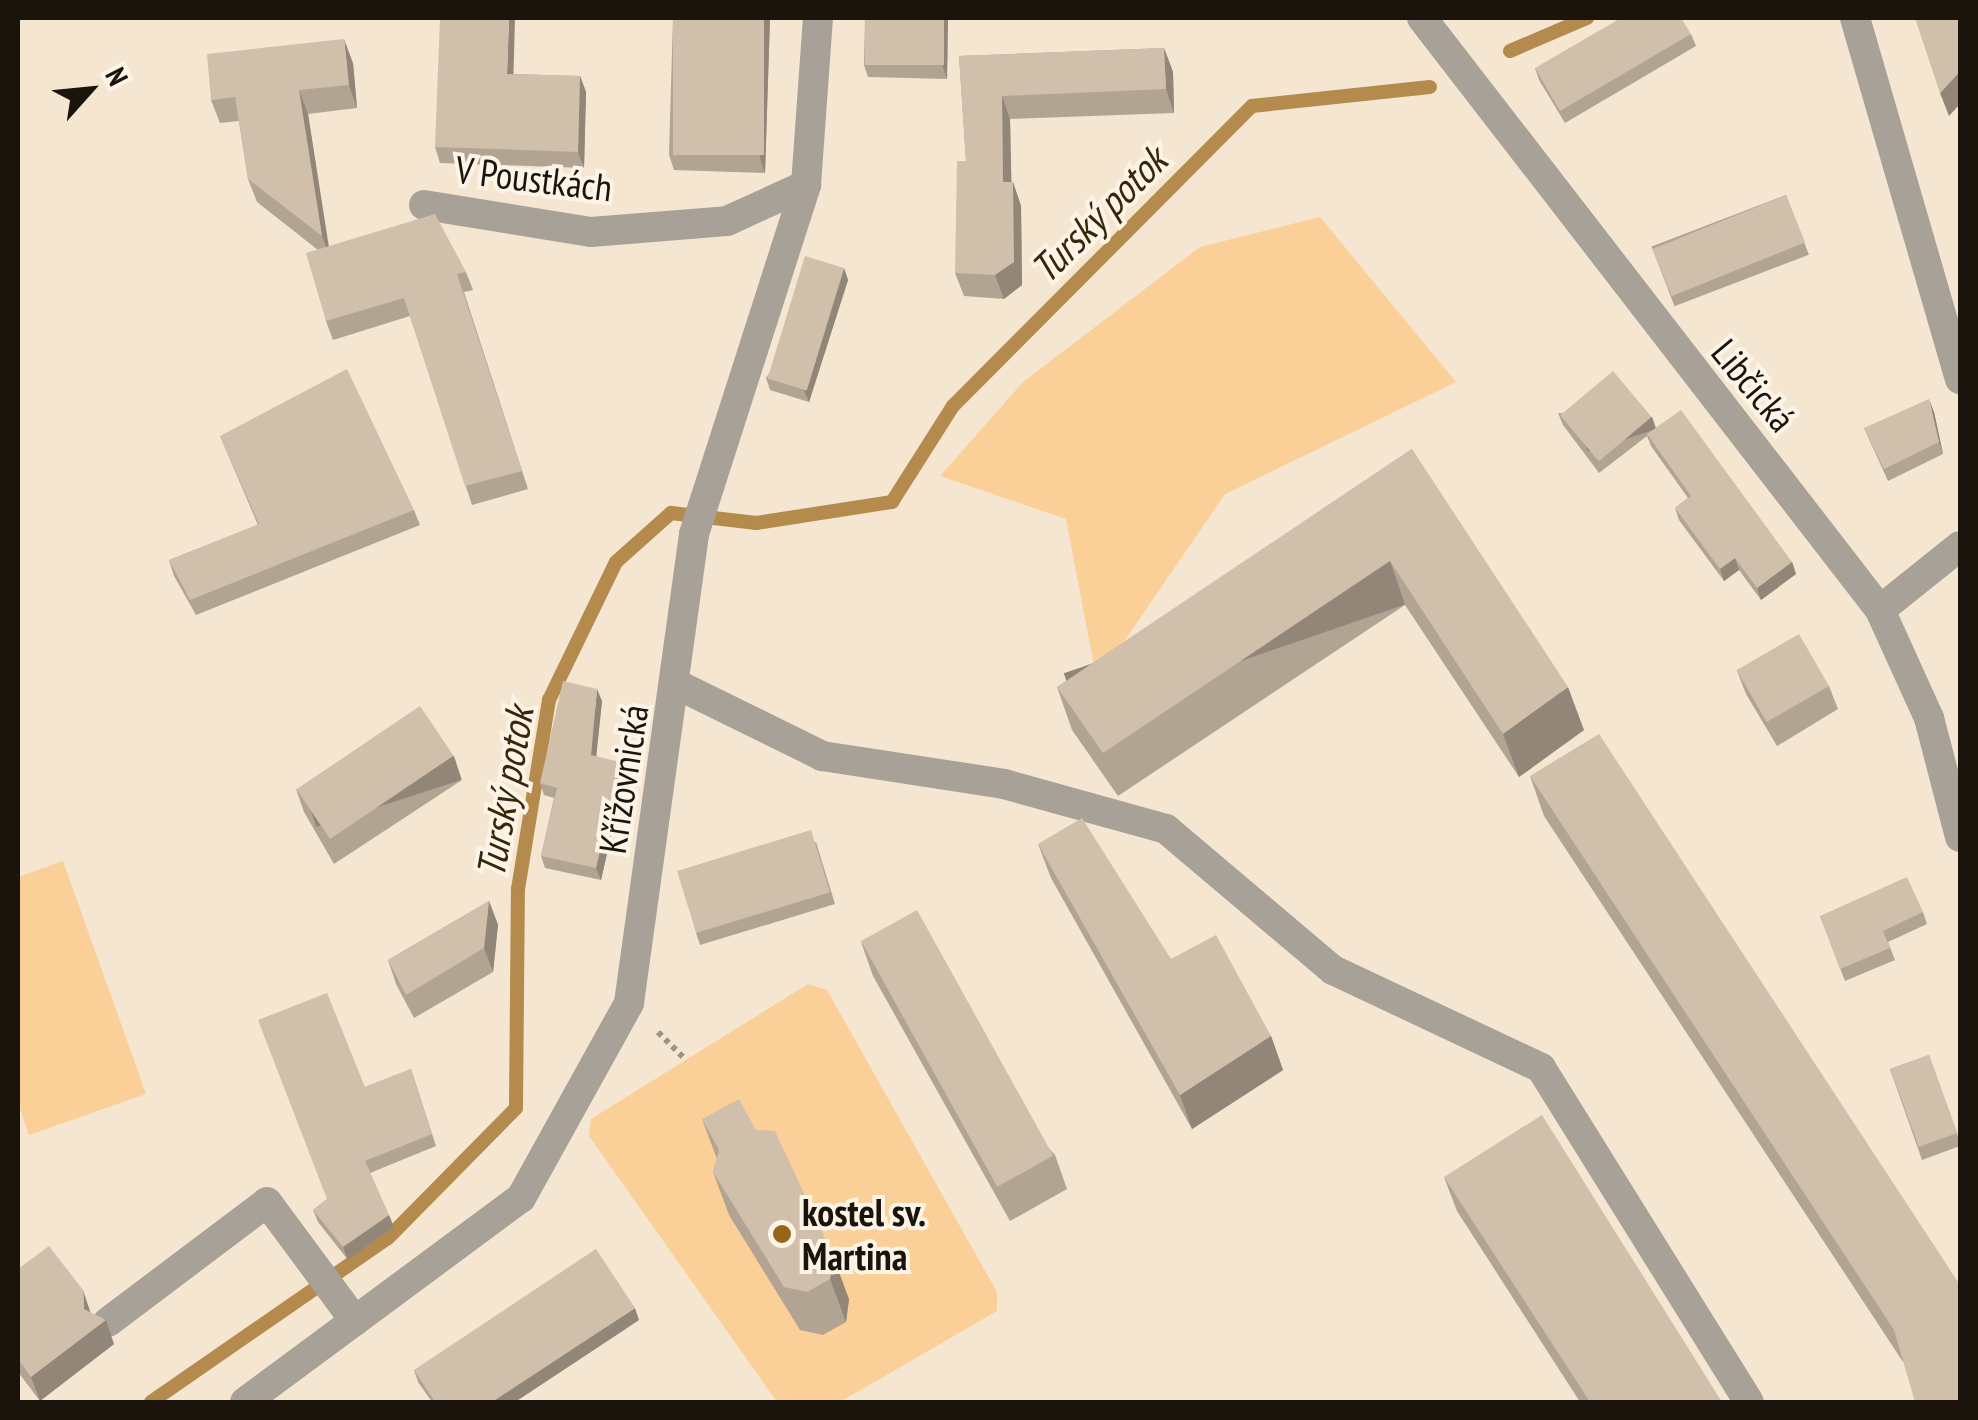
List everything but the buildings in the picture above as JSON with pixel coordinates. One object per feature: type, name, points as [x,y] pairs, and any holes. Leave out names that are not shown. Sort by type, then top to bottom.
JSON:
[{"type":"street","name":"Křížovnická","points":[[244,1402],[521,1198],[629,1002],[678,685],[694,534],[806,185],[818,18]]},
{"type":"street","name":"Libčická","points":[[1422,18],[1880,610],[1957,804],[1960,837]]},
{"type":"street","points":[[1855,18],[1960,379]]},
{"type":"street","name":"V Poustkách","points":[[424,205],[591,232],[728,221],[806,185]]},
{"type":"street","points":[[1880,610],[1960,546]]},
{"type":"street","points":[[678,685],[822,756],[1004,784],[1166,828],[1334,970],[1542,1068],[1748,1402]]},
{"type":"street","points":[[108,1322],[266,1202],[355,1320]]},
{"type":"shaded area","points":[[1320,217],[1456,382],[1225,494],[1097,681],[1066,519],[940,476],[1023,382],[1200,247]]},
{"type":"shaded area","points":[[63,861],[146,1094],[29,1135],[18,1103],[18,877]]},
{"type":"shaded area","points":[[808,984],[827,990],[997,1292],[997,1311],[840,1402],[777,1402],[589,1136],[591,1119]]},
{"type":"waterway","name":"Turský potok","points":[[1510,51],[1587,18]]},
{"type":"waterway","name":"Turský potok","points":[[151,1402],[388,1238],[516,1108],[518,889],[549,700],[616,562],[671,513],[756,523],[892,502],[953,406],[1252,106],[1430,87]]},
{"type":"place","name":"kostel sv. Martina","points":[[782,1234]]}]
